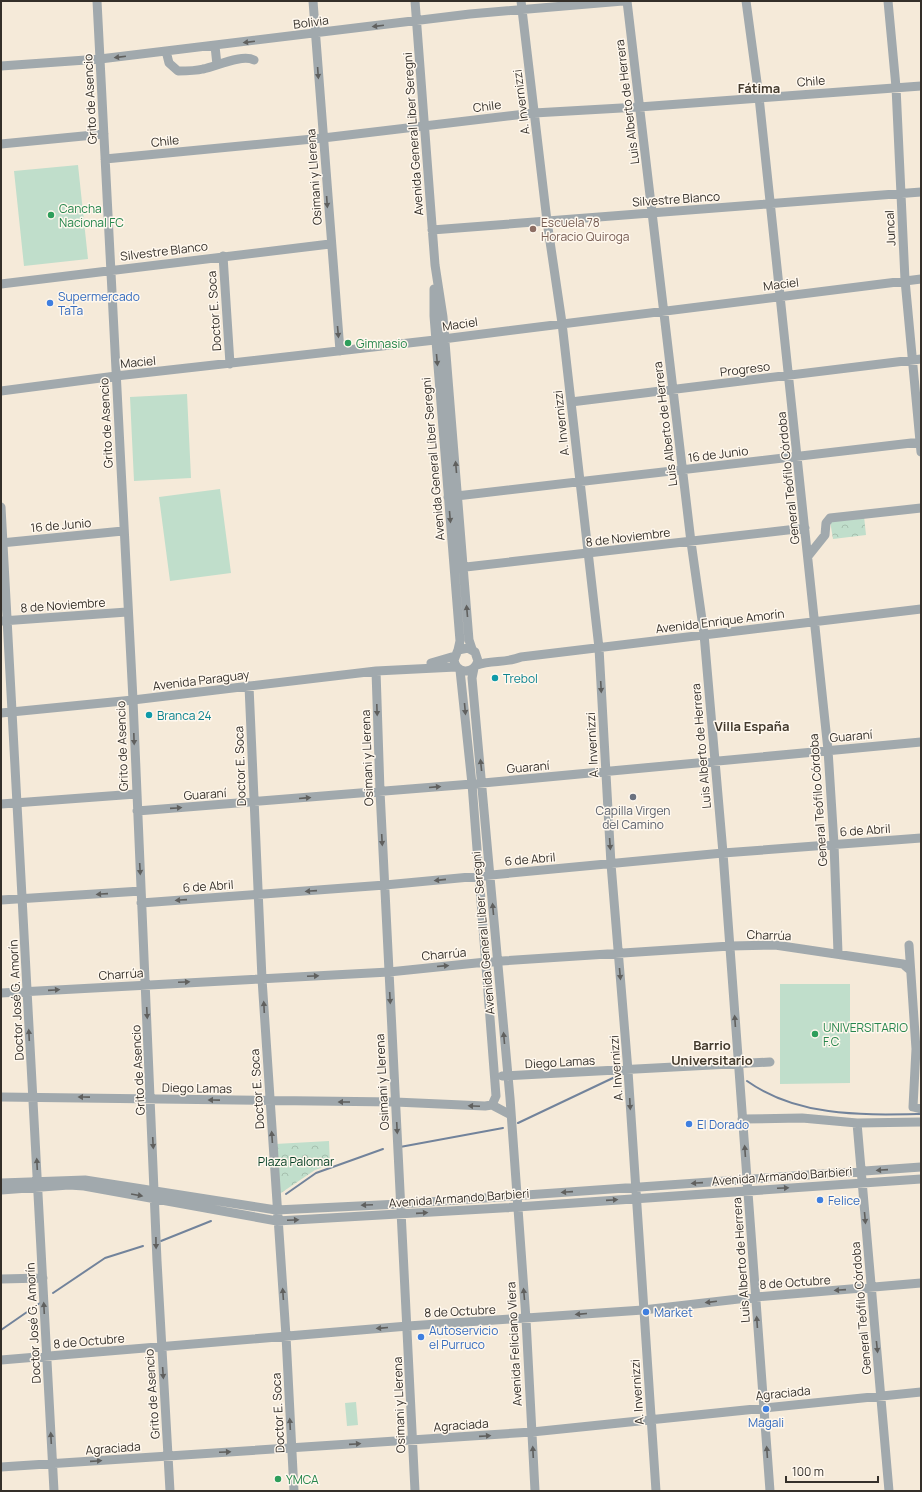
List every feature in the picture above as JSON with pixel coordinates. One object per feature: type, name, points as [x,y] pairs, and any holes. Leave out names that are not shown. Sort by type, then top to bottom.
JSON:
[{"type":"street","name":"Grito de Asencio","points":[[97,1],[146,984],[161,1346],[170,1491]]},
{"type":"street","name":"Osimani y Llerena","points":[[313,1],[330,244],[340,351]]},
{"type":"street","name":"Avenida General Líber Seregni","points":[[415,1],[435,265],[434,316],[440,339],[458,496],[469,640],[473,651]]},
{"type":"street","name":"Bolivia","points":[[1,66],[100,59],[166,52],[416,21],[522,5],[623,1]]},
{"type":"street","name":"Luis Alberto de Herrera","points":[[626,1],[682,470],[704,634],[723,853],[770,1491]]},
{"type":"street","name":"General Teófilo Córdoba","points":[[746,1],[759,97],[781,296],[809,554],[828,750],[834,844],[838,953]]},
{"type":"street","name":"Juncal","points":[[888,1],[896,87],[905,280],[917,360],[921,452]]},
{"type":"street","name":"A. Invernizzi","points":[[522,5],[547,221],[562,323],[580,482],[590,553],[600,648],[611,864],[628,1071],[656,1491]]},
{"type":"street","points":[[215,46],[217,65]]},
{"type":"street","points":[[166,52],[169,63],[178,72],[203,69],[242,58],[250,57],[254,60]]},
{"type":"street","name":"Chile","points":[[105,159],[323,138],[534,113],[639,107],[921,86]]},
{"type":"street","points":[[1,144],[104,134]]},
{"type":"street","name":"Silvestre Blanco","points":[[432,230],[921,192]]},
{"type":"street","name":"Silvestre Blanco","points":[[1,284],[330,244]]},
{"type":"street","name":"Doctor E. Soca","points":[[222,256],[230,364]]},
{"type":"street","name":"Maciel","points":[[1,391],[116,376],[440,339],[921,278]]},
{"type":"street","name":"Avenida General Líber Seregni","points":[[440,339],[448,497],[460,641],[456,653]]},
{"type":"street","name":"Progreso","points":[[571,402],[917,360]]},
{"type":"street","name":"16 de Junio","points":[[448,497],[920,442]]},
{"type":"street","name":"Doctor José G. Amorín","points":[[1,507],[4,621],[12,712],[54,1491]]},
{"type":"street","points":[[809,554],[826,535],[826,523],[830,518],[921,508]]},
{"type":"street","name":"8 de Noviembre","points":[[454,568],[805,528]]},
{"type":"street","name":"16 de Junio","points":[[2,543],[123,531]]},
{"type":"street","name":"Avenida Enrique Amorín","points":[[475,666],[486,662],[514,660],[521,657],[921,609]]},
{"type":"street","name":"8 de Noviembre","points":[[4,621],[127,612]]},
{"type":"street","points":[[465,648],[473,651],[478,658],[475,666],[467,671],[458,668],[456,653],[465,648]]},
{"type":"street","name":"Avenida Enrique Amorín","points":[[473,651],[485,656],[514,654],[521,657]]},
{"type":"street","name":"Avenida Paraguay","points":[[404,668],[456,653]]},
{"type":"street","name":"Avenida General Líber Seregni","points":[[475,666],[472,678],[508,1077],[516,1195]]},
{"type":"street","name":"Avenida Paraguay","points":[[1,713],[132,700],[404,668],[458,668]]},
{"type":"street","name":"Avenida General Líber Seregni","points":[[458,668],[472,784],[495,1075],[496,1096],[492,1105]]},
{"type":"street","name":"Osimani y Llerena","points":[[376,671],[380,791],[400,1204],[408,1326],[415,1491]]},
{"type":"street","name":"Doctor E. Soca","points":[[249,686],[262,979],[276,1210],[286,1336],[294,1491]]},
{"type":"street","name":"Guaraní","points":[[137,811],[253,803],[472,784],[921,742]]},
{"type":"street","points":[[1,804],[136,794]]},
{"type":"street","name":"6 de Abril","points":[[142,903],[385,885],[723,853],[921,838]]},
{"type":"street","points":[[1,900],[141,891]]},
{"type":"street","name":"Charrúa","points":[[1,994],[146,984],[389,972],[486,962],[730,946],[775,945],[838,953],[903,964],[910,970]]},
{"type":"street","points":[[909,945],[918,1049],[914,1107],[921,1109]]},
{"type":"street","name":"Diego Lamas","points":[[495,1075],[508,1077],[770,1062]]},
{"type":"street","name":"Diego Lamas","points":[[1,1097],[33,1096],[269,1102],[395,1102],[484,1106],[492,1105],[511,1115]]},
{"type":"street","points":[[742,1119],[802,1118],[858,1123],[921,1122]]},
{"type":"street","name":"General Teófilo Córdoba","points":[[858,1123],[860,1172],[882,1396],[889,1491]]},
{"type":"street","name":"Avenida Armando Barbieri","points":[[155,1194],[276,1210],[400,1204],[921,1167]]},
{"type":"street","name":"Avenida Armando Barbieri","points":[[1,1190],[38,1184],[85,1180],[277,1221],[517,1207],[921,1179]]},
{"type":"street","name":"Avenida Armando Barbieri","points":[[1,1183],[38,1184]]},
{"type":"street","name":"Avenida Feliciano Viera","points":[[516,1195],[526,1319],[535,1491]]},
{"type":"street","points":[[1,1279],[43,1278]]},
{"type":"street","name":"8 de Octubre","points":[[1,1360],[408,1326],[643,1310],[756,1297],[921,1283]]},
{"type":"street","name":"Agraciada","points":[[1,1467],[532,1432],[651,1421],[764,1407],[921,1392]]},
{"type":"green space","name":"Cancha Nacional FC","points":[[78,165],[88,259],[24,266],[14,171]]},
{"type":"green space","points":[[187,394],[191,478],[134,481],[130,397]]},
{"type":"green space","points":[[220,489],[231,573],[170,581],[159,497]]},
{"type":"green space","points":[[864,516],[866,535],[833,539],[830,521]]},
{"type":"green space","name":"UNIVERSITARIO F.C","points":[[780,984],[850,984],[850,1083],[780,1084]]},
{"type":"green space","name":"Plaza Palomar","points":[[329,1141],[330,1165],[315,1170],[278,1195],[275,1144]]},
{"type":"green space","points":[[356,1402],[358,1425],[347,1426],[345,1403]]},
{"type":"waterway","points":[[518,1123],[615,1077]]},
{"type":"waterway","points":[[747,1081],[767,1093],[809,1108],[853,1113],[921,1114]]},
{"type":"waterway","points":[[400,1147],[503,1128]]},
{"type":"waterway","points":[[286,1194],[316,1173],[383,1149]]},
{"type":"waterway","points":[[161,1241],[211,1221]]},
{"type":"waterway","points":[[53,1293],[105,1258],[143,1246]]},
{"type":"waterway","points":[[1,1330],[40,1303]]},
{"type":"place","name":"Cancha Nacional FC","points":[[51,215]]},
{"type":"place","name":"Escuela 78 Horacio Quiroga","points":[[533,229]]},
{"type":"place","name":"Supermercado TaTa","points":[[50,303]]},
{"type":"place","name":"Gimnasio","points":[[348,343]]},
{"type":"place","name":"Trebol","points":[[495,678]]},
{"type":"place","name":"Branca 24","points":[[149,715]]},
{"type":"place","name":"Capilla Virgen del Camino","points":[[633,797]]},
{"type":"place","name":"UNIVERSITARIO F.C","points":[[815,1034]]},
{"type":"place","name":"El Dorado","points":[[689,1124]]},
{"type":"place","name":"Felice","points":[[820,1200]]},
{"type":"place","name":"Market","points":[[646,1312]]},
{"type":"place","name":"Autoservicio el Purruco","points":[[421,1337]]},
{"type":"place","name":"Magali","points":[[766,1409]]},
{"type":"place","name":"YMCA","points":[[278,1479]]},
{"type":"district","name":"Fátima","points":[[759,88]]},
{"type":"district","name":"Villa España","points":[[752,726]]},
{"type":"district","name":"Barrio Universitario","points":[[712,1052]]}]
